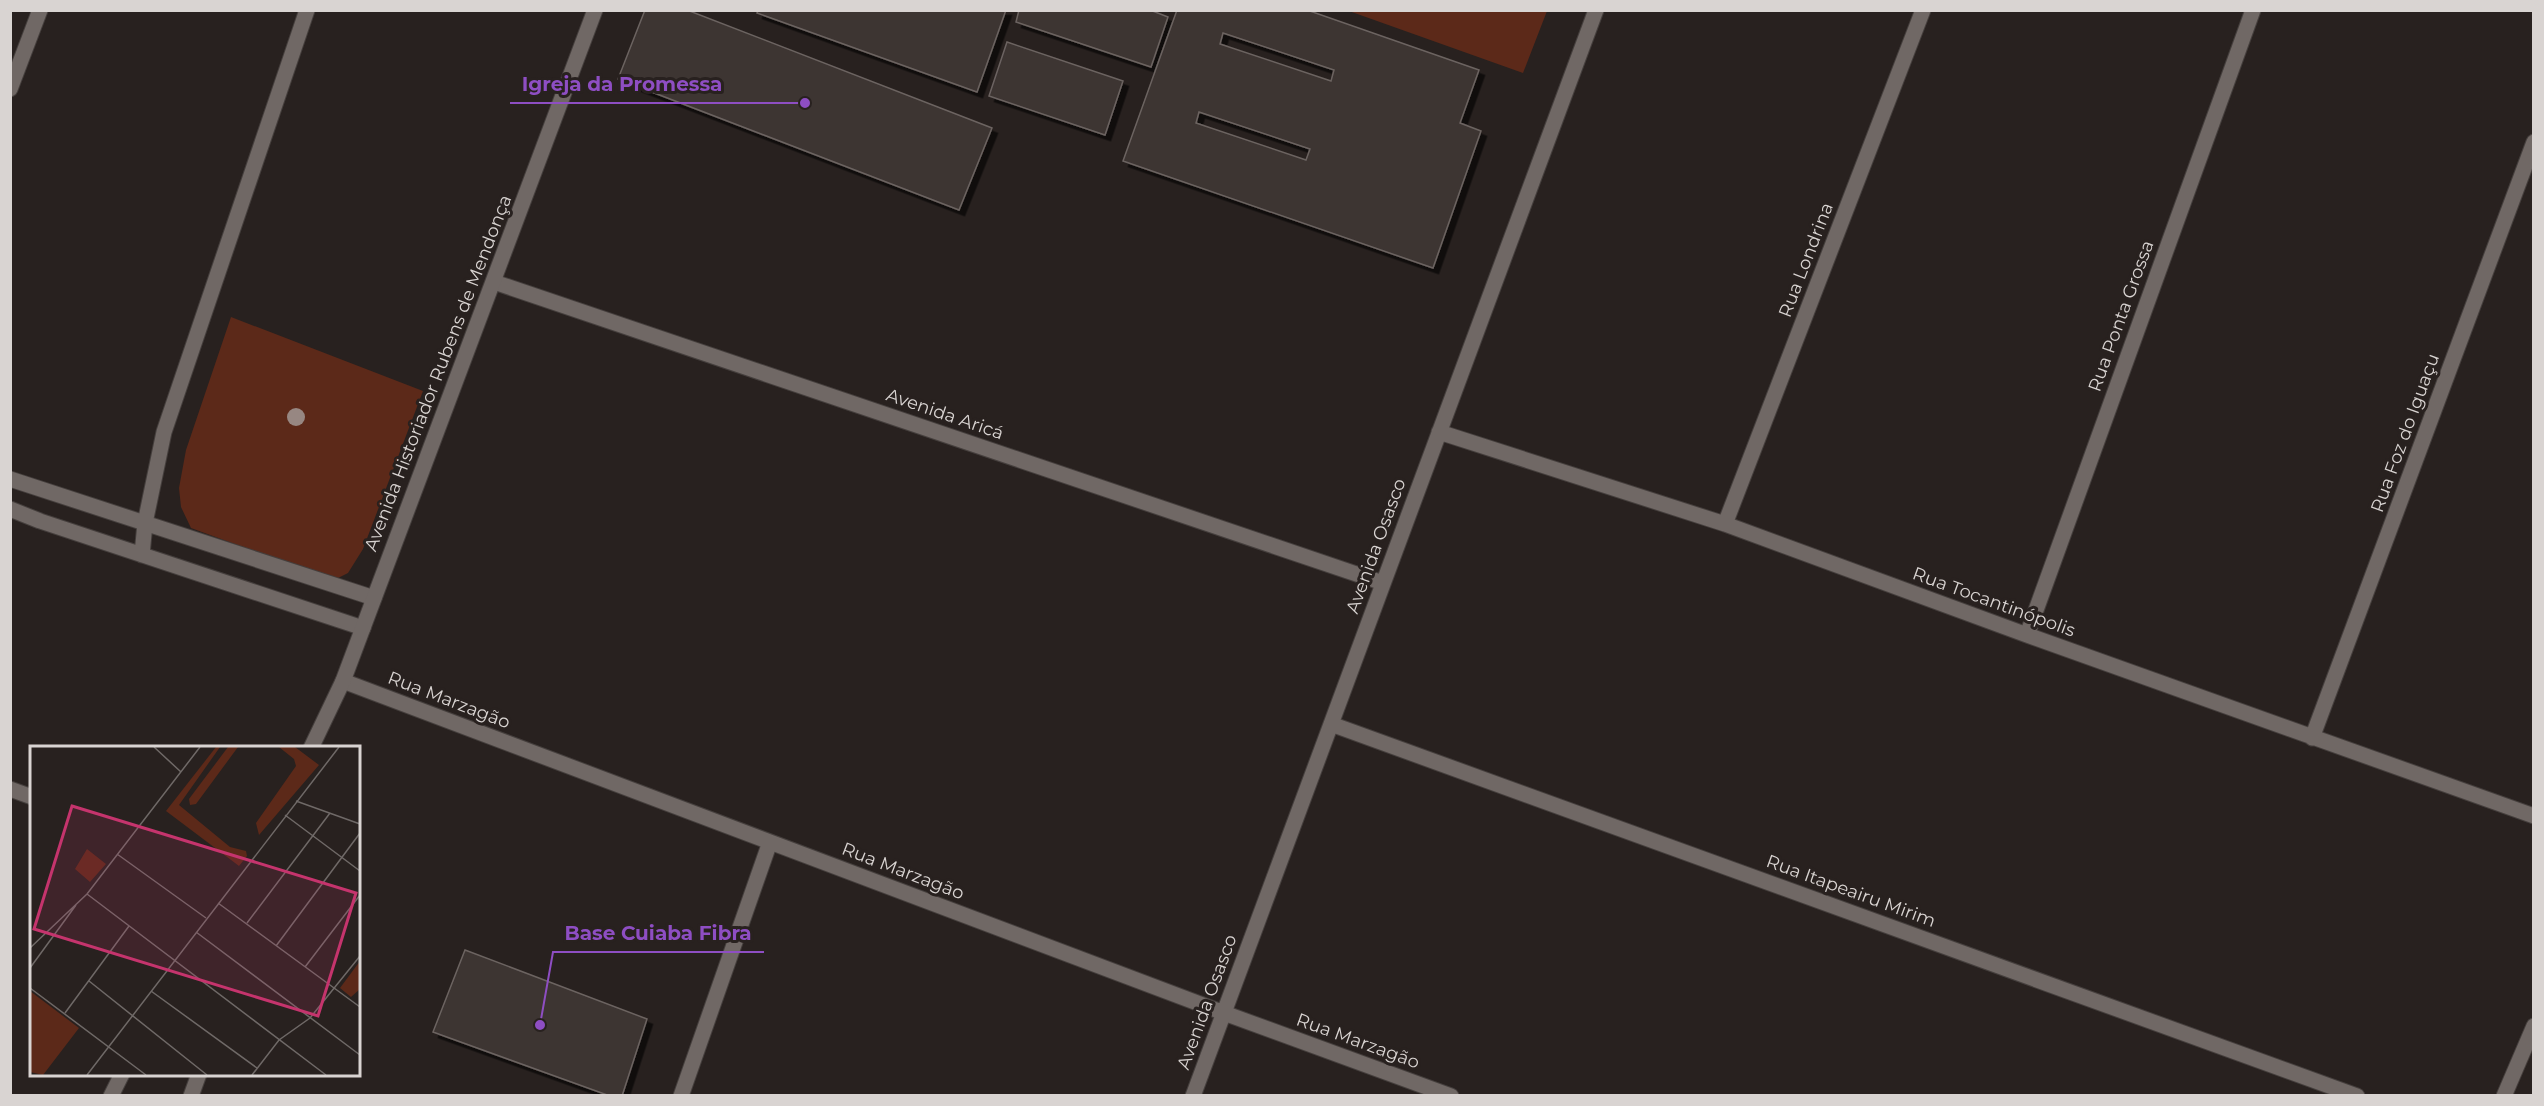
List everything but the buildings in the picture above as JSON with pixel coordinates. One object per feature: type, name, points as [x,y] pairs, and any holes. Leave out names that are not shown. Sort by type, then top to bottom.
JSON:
[{"type":"street","points":[[10,89],[40,10]]},
{"type":"street","points":[[142,555],[145,524],[164,432],[307,10]]},
{"type":"street","name":"Avenida Historiador Rubens de Mendonça","points":[[310,746],[343,681],[595,10]]},
{"type":"street","name":"Avenida Osasco","points":[[1193,1095],[1596,10]]},
{"type":"street","name":"Rua Londrina","points":[[1725,524],[1923,10]]},
{"type":"street","name":"Rua Ponta Grossa","points":[[2027,635],[2253,10]]},
{"type":"street","name":"Rua Foz do Iguaçu","points":[[2312,738],[2534,142]]},
{"type":"street","name":"Avenida Aricá","points":[[494,282],[1383,583]]},
{"type":"street","name":"Rua Tocantinópolis","points":[[1439,432],[1725,524],[2312,738],[2534,816]]},
{"type":"street","points":[[10,479],[374,598]]},
{"type":"street","points":[[10,509],[363,628]]},
{"type":"street","name":"Rua Marzagão","points":[[343,681],[1224,1013],[1451,1095]]},
{"type":"street","name":"Rua Itapeairu Mirim","points":[[1331,724],[2357,1095]]},
{"type":"street","points":[[10,789],[30,796]]},
{"type":"street","points":[[681,1095],[770,842]]},
{"type":"street","points":[[2504,1095],[2534,1026]]},
{"type":"street","points":[[111,1095],[121,1076]]},
{"type":"street","points":[[191,1095],[198,1076]]},
{"type":"shaded area","points":[[1349,11],[1547,11],[1523,73]]},
{"type":"shaded area","points":[[231,317],[423,391],[363,549],[348,573],[334,580],[191,528],[181,507],[179,488],[186,450]]},
{"type":"place","name":"Igreja da Promessa","points":[[805,103]]},
{"type":"place","name":"Base Cuiaba Fibra","points":[[540,1025]]}]
